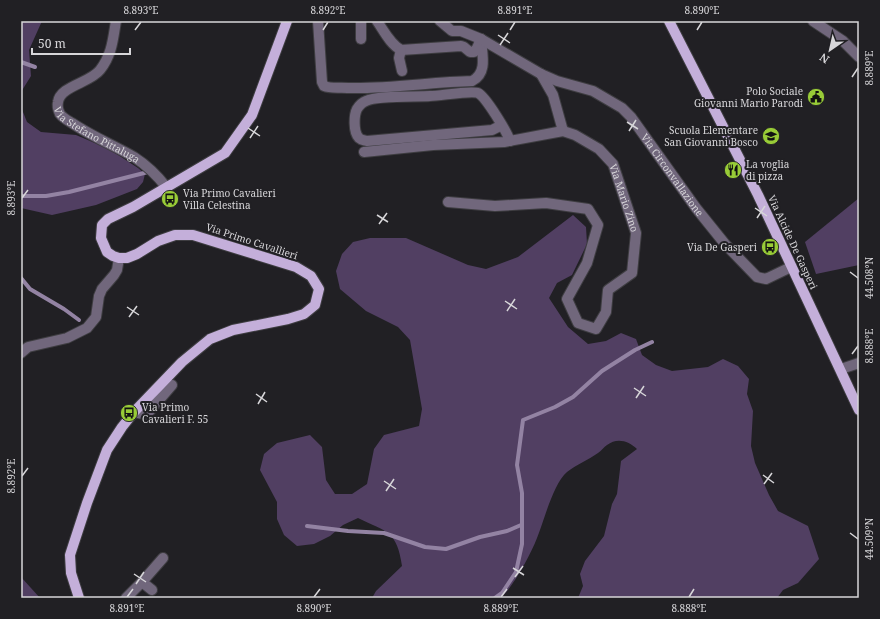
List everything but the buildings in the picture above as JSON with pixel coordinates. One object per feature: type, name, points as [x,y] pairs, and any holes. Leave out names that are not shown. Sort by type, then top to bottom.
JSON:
[{"type":"main road","points":[[119,258],[107,252],[103,246],[101,238],[102,225],[108,218],[133,207],[225,153],[252,115],[287,21]]},
{"type":"main road","name":"Via Alcide De Gasperi","points":[[669,21],[758,195],[859,410]]},
{"type":"main road","name":"Via Primo Cavallieri","points":[[79,598],[71,573],[70,555],[87,503],[107,450],[122,427],[134,412],[182,362],[210,339],[233,330],[288,319],[304,314],[315,305],[320,288],[311,276],[296,267],[193,234],[175,235],[158,240],[138,254],[126,258],[119,258]]},
{"type":"street","name":"Via Stefano Pittaluga","points":[[116,21],[110,55],[100,70],[92,78],[66,90],[62,94],[59,98],[58,109],[64,118],[84,132],[134,157],[155,172],[167,188]]},
{"type":"street","points":[[318,21],[322,82],[324,86],[330,87],[361,88],[420,86],[472,81],[477,79],[482,73],[483,60],[481,39]]},
{"type":"street","points":[[361,21],[361,39]]},
{"type":"street","points":[[377,21],[395,47],[405,51],[461,46],[470,52],[474,52],[478,48],[481,39]]},
{"type":"street","name":"Via Circonvallazione","points":[[440,21],[452,31],[461,31],[481,39],[541,74],[557,81],[593,91],[622,108],[696,208],[725,244],[757,277],[766,279],[791,267]]},
{"type":"street","points":[[813,21],[843,41],[859,57]]},
{"type":"street","points":[[401,50],[399,58],[402,71]]},
{"type":"street","points":[[364,152],[433,145],[510,141],[562,131],[553,95],[541,74]]},
{"type":"street","points":[[502,125],[492,130],[362,140],[358,137],[355,128],[355,116],[357,109],[368,99],[475,92],[482,96],[502,125],[508,134],[510,141]]},
{"type":"street","name":"Via Mario Zino","points":[[448,202],[495,206],[546,203],[588,209],[598,225],[587,263],[567,299],[578,323],[596,329],[606,312],[608,290],[632,273],[636,233],[613,164],[593,145],[575,135],[562,131]]},
{"type":"street","points":[[21,353],[28,347],[67,338],[87,328],[96,317],[99,296],[102,288],[114,276],[117,270],[119,258]]},
{"type":"street","points":[[840,369],[859,363]]},
{"type":"street","points":[[134,412],[148,414],[172,385]]},
{"type":"street","points":[[126,598],[163,558]]},
{"type":"street","points":[[142,582],[152,590]]},
{"type":"shaded area","points":[[21,21],[42,21],[29,50],[31,76],[21,92]]},
{"type":"shaded area","points":[[21,107],[27,122],[41,132],[76,135],[109,149],[145,174],[143,182],[137,189],[96,205],[52,215],[21,208]]},
{"type":"shaded area","points":[[859,198],[859,265],[816,274],[805,242]]},
{"type":"shaded area","points":[[573,215],[586,227],[587,244],[572,275],[557,283],[549,298],[568,327],[588,344],[606,341],[621,333],[636,339],[642,355],[656,365],[672,371],[708,367],[723,359],[738,366],[749,379],[747,394],[753,411],[751,446],[755,463],[769,495],[778,511],[808,526],[819,559],[798,583],[783,590],[777,598],[578,598],[583,586],[580,574],[585,561],[604,536],[612,504],[617,494],[621,461],[637,449],[623,441],[615,441],[606,446],[598,453],[571,469],[562,478],[557,485],[549,503],[537,538],[530,553],[516,578],[501,598],[372,598],[376,591],[402,566],[400,554],[394,539],[389,534],[358,518],[343,525],[330,536],[314,544],[297,546],[284,535],[277,519],[277,502],[260,470],[264,454],[277,443],[310,435],[322,447],[326,480],[335,494],[352,494],[367,484],[374,449],[384,435],[419,426],[422,409],[410,340],[398,327],[366,311],[340,289],[336,271],[342,254],[353,242],[370,238],[406,238],[468,265],[486,269],[518,257]]},
{"type":"shaded area","points":[[21,577],[40,598],[21,598]]},
{"type":"waterway","points":[[21,62],[35,67]]},
{"type":"waterway","points":[[21,196],[46,196],[69,192],[148,172]]},
{"type":"waterway","points":[[21,278],[30,289],[64,309],[79,320]]},
{"type":"waterway","points":[[495,598],[502,593],[516,572],[522,544],[522,493],[517,465],[523,420],[555,407],[573,397],[602,371],[635,350],[652,342]]},
{"type":"waterway","points":[[307,526],[348,531],[384,533],[425,547],[446,549],[480,537],[507,531],[521,525]]},
{"type":"place","name":"Polo Sociale Giovanni Mario Parodi","points":[[816,97]]},
{"type":"place","name":"Scuola Elementare San Giovanni Bosco","points":[[771,136]]},
{"type":"place","name":"La voglia di pizza","points":[[733,170]]},
{"type":"place","name":"Via Primo Cavalieri Villa Celestina","points":[[170,199]]},
{"type":"place","name":"Via De Gasperi","points":[[770,247]]},
{"type":"place","name":"Via Primo Cavalieri F. 55","points":[[129,413]]}]
